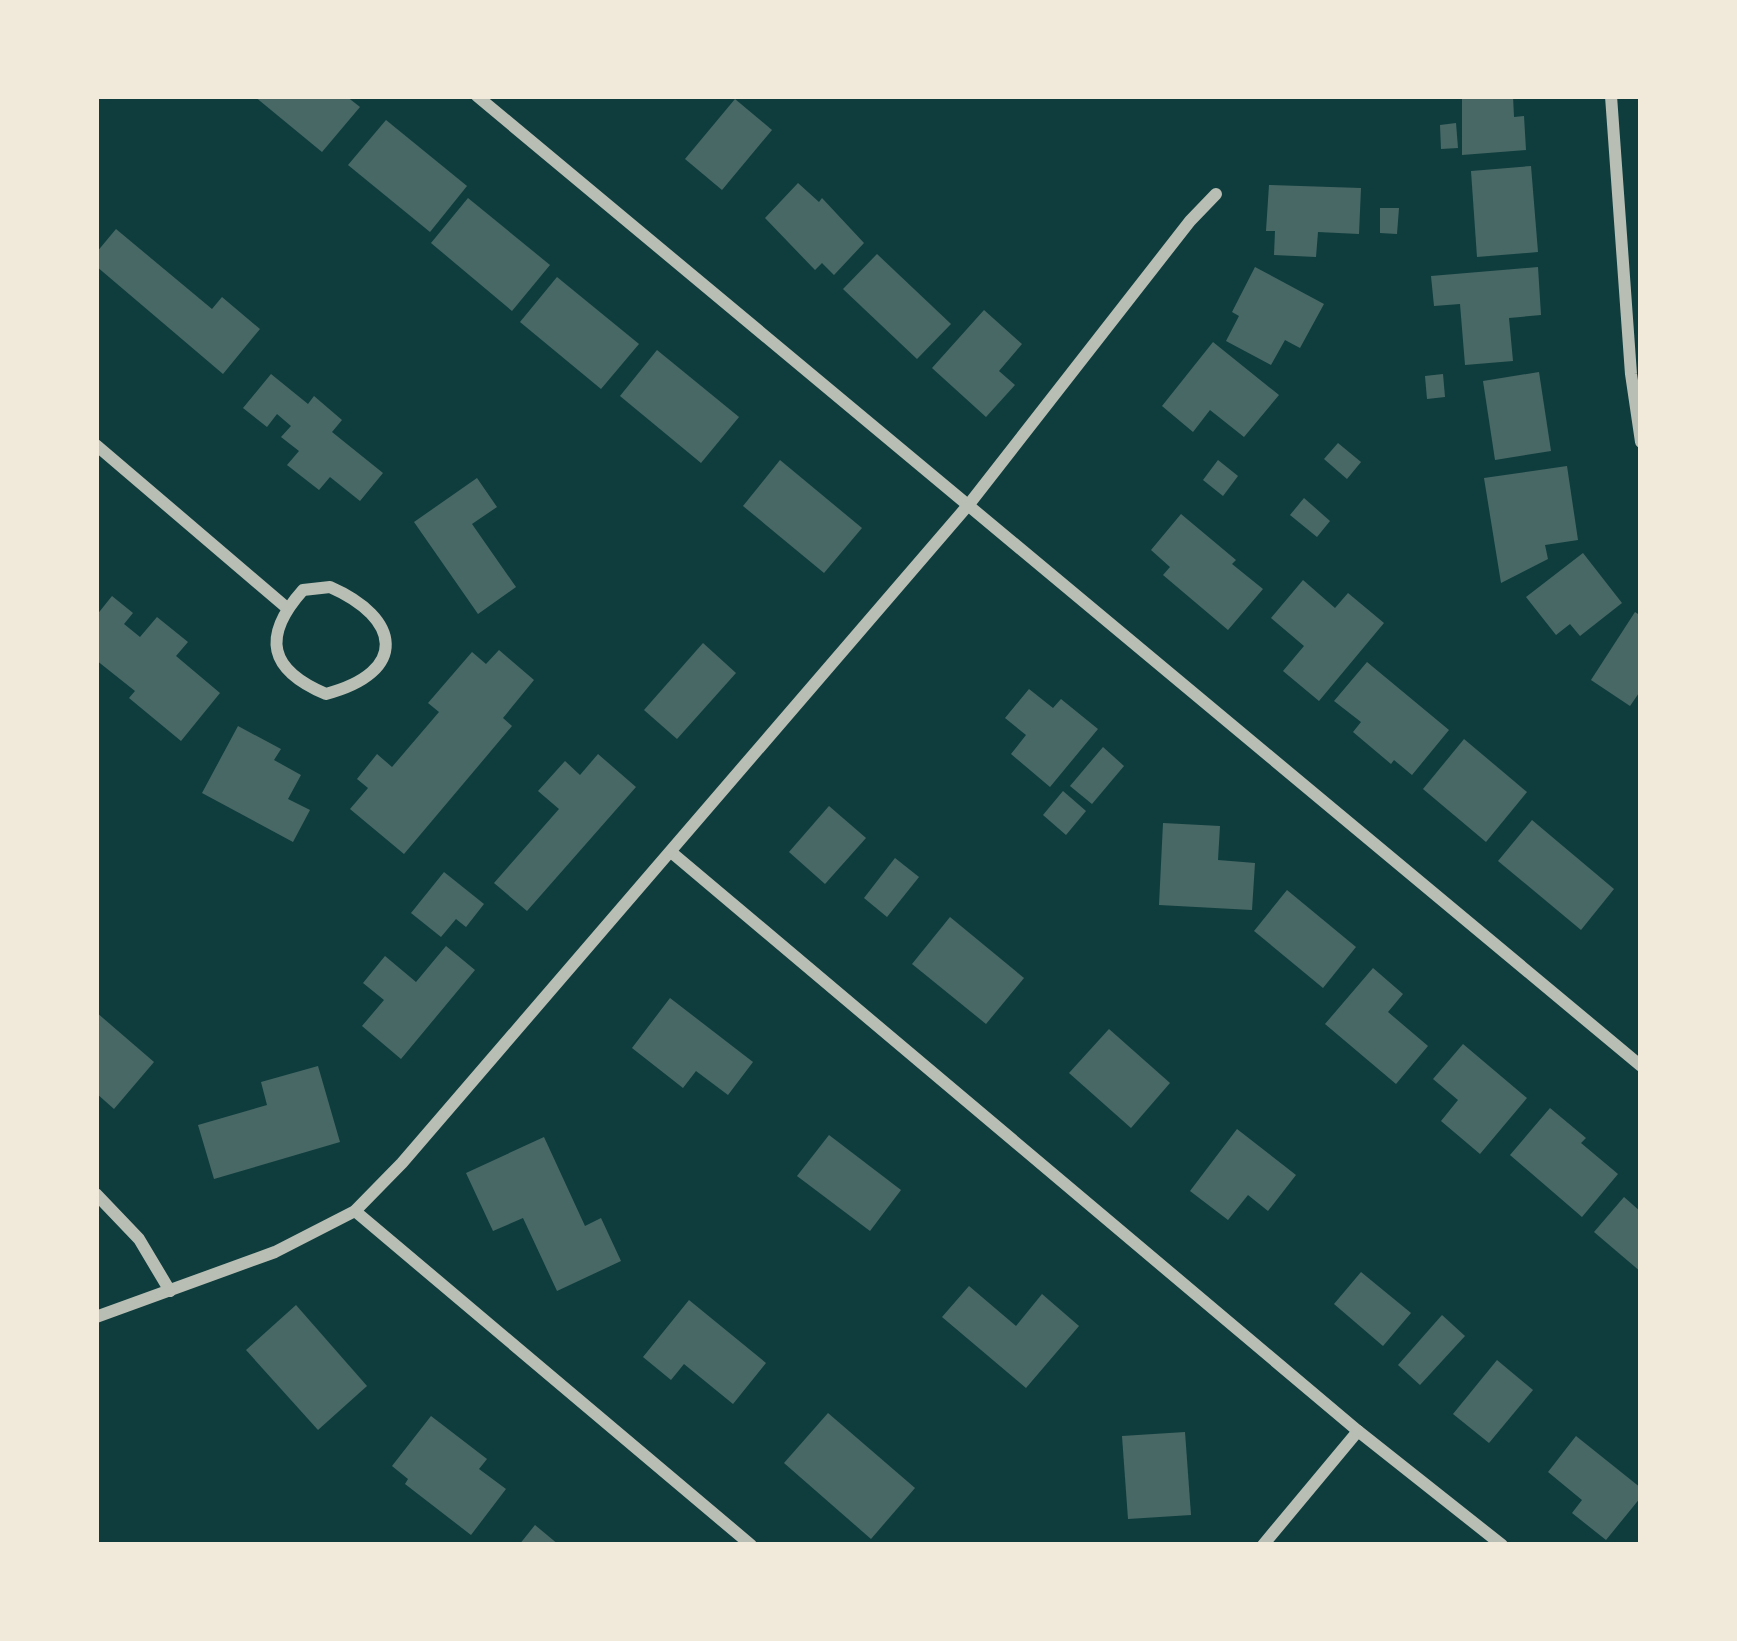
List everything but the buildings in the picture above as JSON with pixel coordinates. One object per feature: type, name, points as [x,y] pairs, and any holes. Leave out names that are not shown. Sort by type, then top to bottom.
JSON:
[{"type":"street","points":[[477,96],[1641,1066]]},
{"type":"street","points":[[1611,96],[1631,374],[1641,442]]},
{"type":"street","points":[[96,1318],[274,1252],[355,1211],[402,1163],[970,503],[1216,194]]},
{"type":"street","points":[[96,445],[287,608]]},
{"type":"street","points":[[330,587],[360,601],[382,627],[386,655],[374,675],[326,694],[297,682],[278,658],[277,628],[287,608],[303,590],[330,587]]},
{"type":"street","points":[[671,852],[1358,1431],[1502,1545]]},
{"type":"street","points":[[96,1194],[139,1239],[170,1291]]},
{"type":"street","points":[[355,1211],[752,1545]]},
{"type":"street","points":[[1263,1545],[1358,1431]]}]
